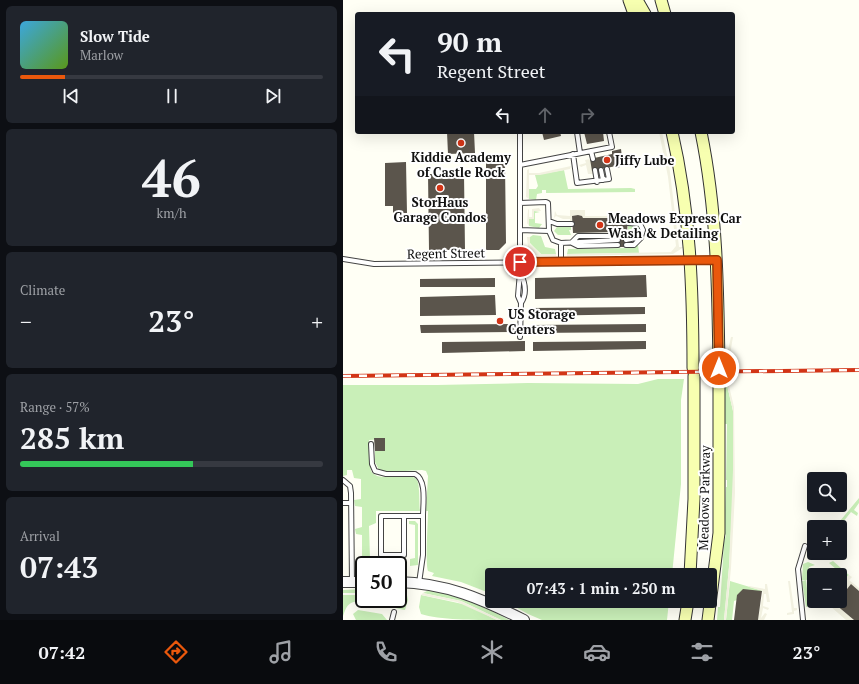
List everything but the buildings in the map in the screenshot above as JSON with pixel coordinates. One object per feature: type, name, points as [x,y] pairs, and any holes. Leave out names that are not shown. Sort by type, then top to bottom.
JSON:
[{"type":"main road","points":[[629,0],[633,12]]},
{"type":"main road","points":[[637,0],[644,12]]},
{"type":"main road","points":[[661,0],[664,12]]},
{"type":"main road","name":"Meadows Parkway","points":[[672,134],[684,196],[691,260],[695,499],[690,568]]},
{"type":"main road","name":"Meadows Parkway","points":[[701,134],[711,187],[717,260],[719,372],[719,526],[708,620]]},
{"type":"main road","points":[[685,620],[687,608]]},
{"type":"street","points":[[407,582],[419,583],[468,594],[497,606],[524,620]]},
{"type":"lane","points":[[520,134],[520,272],[518,296],[521,304],[520,337]]},
{"type":"lane","points":[[577,134],[581,153]]},
{"type":"lane","points":[[520,165],[612,147],[609,134]]},
{"type":"lane","points":[[604,149],[605,155]]},
{"type":"lane","points":[[598,150],[599,156]]},
{"type":"lane","points":[[591,151],[593,159]]},
{"type":"lane","points":[[573,154],[577,183],[597,182],[609,179],[607,168]]},
{"type":"lane","points":[[595,170],[597,182]]},
{"type":"lane","points":[[601,170],[603,180]]},
{"type":"lane","points":[[520,203],[546,202],[548,204],[549,231],[553,240],[561,243],[572,242],[578,246],[618,241],[577,236],[572,242]]},
{"type":"lane","points":[[549,221],[557,224],[573,224]]},
{"type":"lane","points":[[626,240],[641,237],[643,230],[642,225],[628,223]]},
{"type":"lane","points":[[520,230],[549,231]]},
{"type":"lane","points":[[561,243],[561,262]]},
{"type":"lane","name":"Regent Street","points":[[343,259],[374,264],[717,260]]},
{"type":"lane","points":[[371,444],[372,464],[375,471],[382,474],[415,474],[419,476],[422,482],[423,555],[419,583]]},
{"type":"lane","points":[[343,480],[350,486],[351,503],[347,582]]},
{"type":"lane","points":[[343,503],[351,503]]},
{"type":"lane","points":[[403,516],[404,555],[381,555],[381,516],[403,516],[423,516]]},
{"type":"lane","points":[[803,620],[798,569],[805,546]]},
{"type":"lane","points":[[392,620],[394,612]]},
{"type":"green space","points":[[564,170],[568,189],[631,188],[635,189],[635,192],[546,193],[546,190],[542,190],[542,193],[537,194],[536,200],[529,199],[529,189],[536,189],[538,186],[535,175]]},
{"type":"green space","points":[[534,211],[540,212],[535,213],[535,223],[542,224],[539,228],[529,226],[529,219],[534,219]]},
{"type":"green space","points":[[571,226],[571,230],[569,230],[571,235],[558,235],[554,231],[557,227]]},
{"type":"green space","points":[[628,226],[639,226],[639,234],[635,235],[626,233],[628,233]]},
{"type":"green space","points":[[533,235],[541,236],[545,247],[555,249],[556,254],[541,254],[530,243],[530,237]]},
{"type":"green space","points":[[638,245],[639,253],[567,254],[568,249],[631,248]]},
{"type":"green space","points":[[658,379],[684,379],[681,400],[681,484],[673,568],[485,568],[485,591],[461,582],[432,576],[434,573],[428,571],[427,567],[428,511],[426,511],[428,476],[426,471],[422,470],[388,472],[379,470],[375,462],[375,451],[385,451],[385,439],[369,440],[371,471],[375,475],[381,477],[408,476],[417,480],[420,511],[376,511],[376,523],[369,526],[370,556],[362,556],[362,535],[356,534],[355,529],[362,527],[362,507],[355,506],[354,500],[361,499],[361,479],[354,478],[352,470],[347,470],[347,475],[343,476],[343,385],[528,383],[638,384]]},
{"type":"green space","points":[[725,385],[727,385],[733,411],[733,493],[729,567],[724,620],[717,620],[718,607],[720,607],[724,542],[726,535],[724,534],[727,487],[727,424],[725,424]]},
{"type":"green space","points":[[859,498],[859,503],[854,510],[858,513],[857,516],[851,512],[845,520],[841,520]]},
{"type":"green space","points":[[409,521],[415,521],[418,524],[418,565],[410,566],[410,559],[415,558],[415,525],[409,524]]},
{"type":"green space","points":[[833,561],[841,568],[835,568],[829,563]]},
{"type":"green space","points":[[808,562],[815,565],[807,568],[807,580],[802,580],[803,564]]},
{"type":"green space","points":[[806,580],[806,607],[802,581]]},
{"type":"green space","points":[[730,581],[763,591],[734,601],[732,620],[726,620]]},
{"type":"green space","points":[[355,589],[355,593],[343,593],[343,590]]},
{"type":"green space","points":[[429,590],[450,594],[471,601],[509,620],[501,620],[461,601],[423,593]]},
{"type":"green space","points":[[343,595],[355,595],[355,601],[348,606],[343,616]]},
{"type":"green space","points":[[421,595],[467,605],[497,620],[447,619],[421,614],[419,607]]},
{"type":"green space","points":[[517,608],[668,608],[667,620],[542,620]]},
{"type":"green space","points":[[358,610],[382,614],[387,620],[356,620],[353,614]]},
{"type":"shaded area","points":[[659,134],[662,134],[669,164],[679,247],[684,247],[673,254],[567,256],[567,254],[671,252],[676,246],[668,177]]},
{"type":"shaded area","points":[[590,159],[594,174],[588,174],[586,165],[581,167],[579,165],[586,163],[585,160]]},
{"type":"shaded area","points":[[571,166],[570,169],[540,175],[529,175],[529,199],[526,197],[527,170],[529,169],[529,173],[539,173]]},
{"type":"shaded area","points":[[539,208],[541,211],[534,211],[534,219],[529,219],[529,226],[527,223],[528,210],[529,209],[529,217],[532,217],[532,209]]},
{"type":"shaded area","points":[[570,210],[585,210],[585,216],[639,216],[639,218],[583,218],[582,216],[578,215],[572,216],[572,221],[570,221],[570,219],[563,219],[556,216],[554,218],[555,211],[557,215],[570,216]]},
{"type":"shaded area","points":[[527,237],[530,237],[530,244],[541,254],[556,254],[556,256],[539,256],[534,254],[528,247]]},
{"type":"shaded area","points":[[731,337],[733,337],[729,360],[729,386],[734,407],[735,493],[731,568],[726,620],[724,620],[729,567],[733,470],[733,411],[727,385],[725,385],[724,350],[728,350]]},
{"type":"shaded area","points":[[849,575],[852,577],[849,580],[859,588],[859,591],[851,585],[847,590],[847,577]]},
{"type":"shaded area","points":[[788,581],[790,581],[794,608],[797,608],[797,610],[794,611],[794,614],[787,615],[787,613],[792,612]]},
{"type":"shaded area","points":[[765,584],[767,584],[770,602],[767,602],[766,594],[764,594],[763,606],[769,608],[768,610],[763,608],[761,618],[765,613],[767,614],[764,620],[758,620],[763,591],[749,586],[765,589]]},
{"type":"shaded area","points":[[423,593],[461,601],[501,620],[497,620],[457,602],[421,595]]},
{"type":"shaded area","points":[[832,608],[840,608],[854,620],[846,620]]},
{"type":"railway","points":[[343,376],[859,370]]},
{"type":"place","name":"Kiddie Academy of Castle Rock","points":[[461,143]]},
{"type":"place","name":"Jiffy Lube","points":[[607,160]]},
{"type":"place","name":"StorHaus Garage Condos","points":[[440,188]]},
{"type":"place","name":"Meadows Express Car Wash & Detailing","points":[[600,225]]},
{"type":"place","name":"US Storage Centers","points":[[500,321]]},
{"type":"route","points":[[520,262],[717,260],[719,368]]}]
